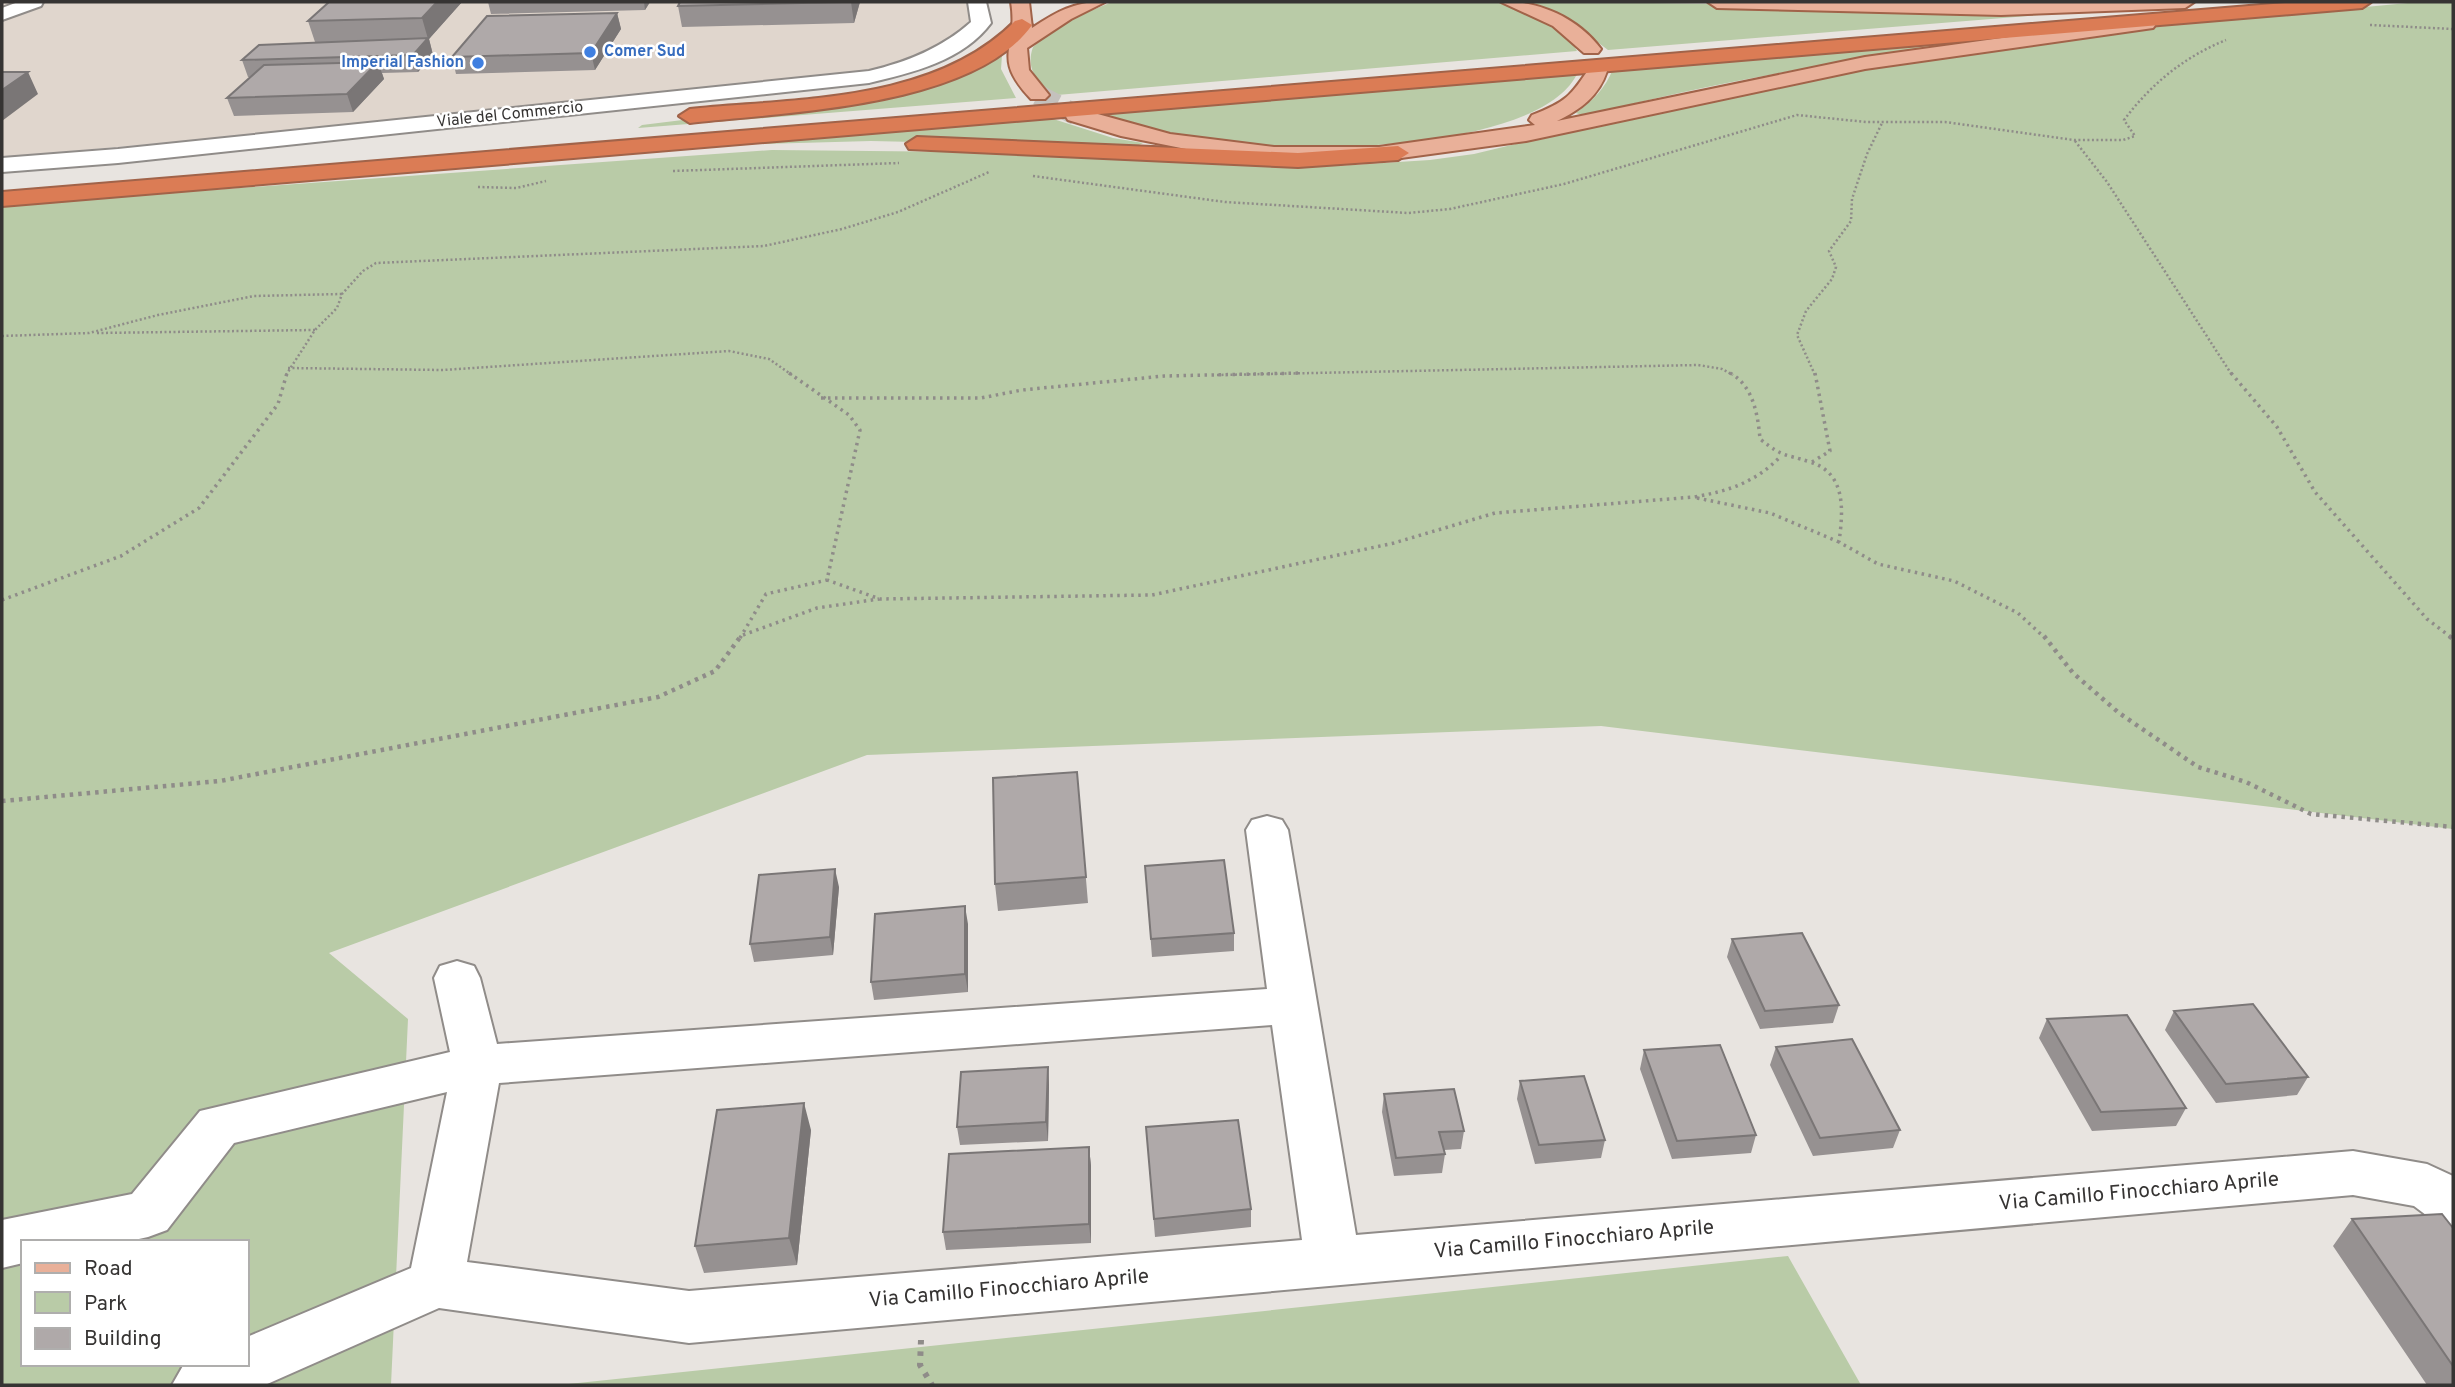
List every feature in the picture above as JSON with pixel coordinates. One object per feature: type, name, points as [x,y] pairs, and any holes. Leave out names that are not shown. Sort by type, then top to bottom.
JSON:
[{"type":"highway","points":[[2,187],[2242,2]]},
{"type":"highway","points":[[2,199],[2362,2]]},
{"type":"highway","points":[[131,176],[507,139],[854,96],[927,80],[974,63],[1020,35]]},
{"type":"highway","points":[[185,183],[323,177],[651,152],[853,144],[1037,147],[1298,160],[1398,153]]},
{"type":"main road","points":[[1020,2],[1023,12],[1015,60],[1019,77],[1038,95]]},
{"type":"main road","points":[[1020,35],[1096,2]]},
{"type":"main road","points":[[1510,2],[1560,22],[1591,49]]},
{"type":"main road","points":[[1717,2],[2001,9],[2185,2]]},
{"type":"main road","points":[[1076,115],[1135,134],[1202,146],[1276,153],[1398,153],[1526,134],[1675,100],[1950,49],[2130,26],[2374,2]]},
{"type":"main road","points":[[1452,145],[1512,130],[1557,113],[1586,93],[1597,71]]},
{"type":"street","points":[[2,14],[34,2]]},
{"type":"street","name":"Viale del Commercio","points":[[2,165],[118,156],[869,77],[909,68],[963,41],[981,23],[977,2]]},
{"type":"street","points":[[1267,830],[1333,1261]]},
{"type":"street","points":[[248,1365],[436,1283],[477,1065],[457,978]]},
{"type":"street","points":[[21,1240],[148,1214],[218,1126],[477,1065],[1293,1005]]},
{"type":"street","name":"Via Camillo Finocchiaro Aprile","points":[[436,1283],[689,1317],[2353,1173],[2427,1186],[2453,1205]]},
{"type":"street","points":[[2,1244],[21,1240]]},
{"type":"street","points":[[201,1385],[245,1366]]},
{"type":"path","points":[[1812,462],[1830,451],[1816,376],[1797,335],[1806,312],[1832,279],[1836,267],[1829,251],[1851,221],[1852,199],[1867,153],[1882,123]]},
{"type":"path","points":[[2074,140],[2107,182],[2239,386],[2277,427],[2315,492],[2427,619],[2453,639]]},
{"type":"path","points":[[2,600],[121,556],[198,508],[278,404],[288,368],[315,330],[337,308],[342,294],[363,271],[376,263],[405,259],[764,246],[842,229],[898,212],[993,170]]},
{"type":"path","points":[[89,333],[233,299],[342,294]]},
{"type":"path","points":[[2,335],[315,330]]},
{"type":"path","points":[[288,368],[443,370],[729,351],[769,359],[821,398],[849,415],[860,430],[851,481],[827,580]]},
{"type":"path","points":[[821,398],[981,398],[1022,390],[1164,376],[1698,365],[1722,369],[1741,379],[1758,413],[1760,439],[1781,456],[1812,462],[1830,473],[1844,504],[1839,542]]},
{"type":"path","points":[[742,635],[817,608],[880,599],[1152,595],[1394,543],[1495,513],[1694,497],[1745,486],[1761,478],[1781,456]]},
{"type":"path","points":[[1694,497],[1770,513],[1839,542],[1878,564],[1954,581],[2018,613],[2042,634],[2073,673],[2119,713],[2198,766],[2246,782],[2311,814],[2453,827]]},
{"type":"path","points":[[2,802],[220,781],[658,697],[715,671],[742,635],[766,594],[827,580],[880,599]]},
{"type":"shaded area","points":[[2,2],[966,2],[972,16],[957,36],[931,53],[875,72],[629,98],[617,95],[377,124],[2,157]]},
{"type":"green space","points":[[1112,2],[1496,2],[1552,26],[1570,41],[1577,51],[1057,95],[1050,91],[1039,81],[1032,69],[1033,47],[1061,23]]},
{"type":"green space","points":[[1527,2],[2076,12],[1608,50],[1563,16]]},
{"type":"green space","points":[[2418,2],[2453,2],[2453,829],[1601,726],[867,755],[329,953],[408,1019],[391,1385],[2,1385],[2,205],[772,150],[1059,153],[1274,166],[1335,166],[1430,160],[1474,154],[1627,117],[1836,73],[2113,31]]},
{"type":"green space","points":[[2056,32],[1819,66],[1701,88],[1584,116],[1576,113],[1598,94],[1613,69]]},
{"type":"green space","points":[[1002,55],[1001,69],[1016,98],[638,128],[642,125],[860,98],[973,67]]},
{"type":"green space","points":[[1578,72],[1557,97],[1522,116],[1478,130],[1428,140],[1376,145],[1282,147],[1228,143],[1170,133],[1093,113]]},
{"type":"green space","points":[[1047,117],[1113,138],[1143,143],[1135,147],[871,141],[720,145]]},
{"type":"green space","points":[[1788,1256],[1861,1385],[559,1385]]},
{"type":"building","points":[[329,2],[437,2],[422,18],[308,21]]},
{"type":"building","points":[[680,2],[842,2],[678,6]]},
{"type":"building","points":[[617,13],[591,53],[452,57],[487,16]]},
{"type":"building","points":[[428,38],[413,55],[242,60],[259,45]]},
{"type":"building","points":[[378,62],[347,94],[227,98],[264,65]]},
{"type":"building","points":[[2,72],[28,72],[2,90]]},
{"type":"building","points":[[1077,772],[1086,877],[995,884],[993,778]]},
{"type":"building","points":[[1224,860],[1234,933],[1151,939],[1145,866]]},
{"type":"building","points":[[835,869],[830,937],[750,944],[759,875]]},
{"type":"building","points":[[965,906],[965,974],[871,982],[875,914]]},
{"type":"building","points":[[1802,933],[1839,1005],[1765,1011],[1732,939]]},
{"type":"building","points":[[2253,1004],[2308,1077],[2226,1084],[2174,1011]]},
{"type":"building","points":[[2127,1015],[2186,1108],[2101,1112],[2047,1019]]},
{"type":"building","points":[[1852,1039],[1900,1130],[1820,1138],[1776,1047]]},
{"type":"building","points":[[1720,1045],[1756,1135],[1677,1141],[1644,1050]]},
{"type":"building","points":[[1048,1067],[1046,1122],[957,1127],[961,1072]]},
{"type":"building","points":[[1584,1076],[1605,1140],[1539,1145],[1520,1081]]},
{"type":"building","points":[[1454,1089],[1464,1131],[1439,1132],[1445,1154],[1396,1158],[1384,1094]]},
{"type":"building","points":[[804,1103],[789,1238],[695,1246],[717,1110]]},
{"type":"building","points":[[1238,1120],[1251,1209],[1154,1219],[1146,1127]]},
{"type":"building","points":[[1089,1147],[1089,1224],[943,1232],[949,1154]]},
{"type":"building","points":[[2442,1214],[2453,1228],[2453,1366],[2352,1219]]},
{"type":"tunnel","points":[[1038,95],[1076,115]]},
{"type":"place","name":"Comer Sud","points":[[590,52]]},
{"type":"place","name":"Imperial Fashion","points":[[478,63]]}]
